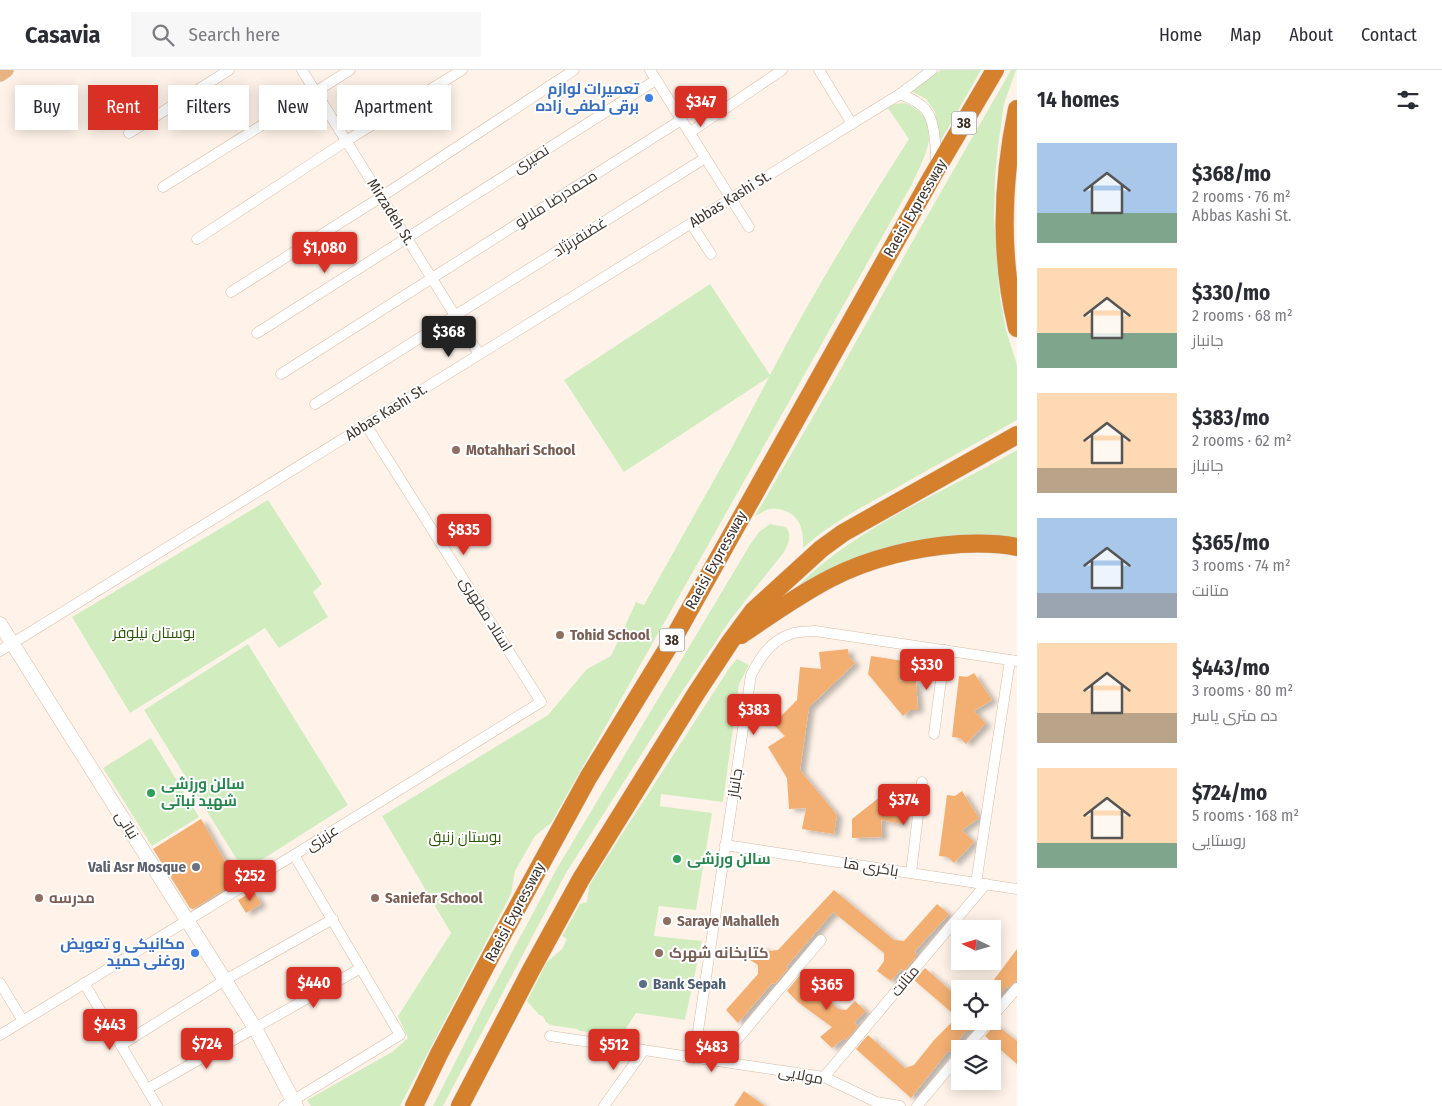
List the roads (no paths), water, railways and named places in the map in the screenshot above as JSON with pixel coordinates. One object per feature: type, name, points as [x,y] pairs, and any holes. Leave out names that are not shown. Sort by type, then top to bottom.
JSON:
[{"type":"highway","name":"Raeisi Expressway","points":[[414,1106],[448,1037],[584,786],[672,641],[933,175],[995,70]]},
{"type":"highway","points":[[1017,109],[1009,146],[1004,209],[1008,275],[1017,328]]},
{"type":"highway","points":[[460,1106],[581,879],[697,692],[753,611],[821,549],[843,533],[1017,435]]},
{"type":"highway","points":[[730,642],[792,600],[833,577],[889,556],[946,545],[980,543],[1017,547]]},
{"type":"main road","points":[[0,74],[6,70]]},
{"type":"main road","name":"نباتی","points":[[0,624],[255,1028],[291,1104]]},
{"type":"street","points":[[129,132],[229,70]]},
{"type":"street","name":"Mirzadeh St.","points":[[302,70],[312,85]]},
{"type":"street","points":[[326,85],[350,70]]},
{"type":"street","points":[[197,239],[346,141],[462,70]]},
{"type":"street","points":[[232,292],[382,197],[574,70]]},
{"type":"street","points":[[650,70],[749,227]]},
{"type":"street","points":[[689,133],[782,70]]},
{"type":"street","points":[[819,70],[852,124]]},
{"type":"street","name":"Abbas Kashi St.","points":[[0,651],[852,124],[900,94],[932,70]]},
{"type":"street","name":"نصیری","points":[[256,333],[656,80]]},
{"type":"street","points":[[900,94],[923,106],[930,116],[934,129],[936,157],[933,175]]},
{"type":"street","name":"Mirzadeh St.","points":[[327,109],[479,354]]},
{"type":"street","name":"محمدرضا ملالو","points":[[281,374],[681,120]]},
{"type":"street","points":[[163,187],[259,127]]},
{"type":"street","name":"غضنفرنژاد","points":[[315,404],[705,158]]},
{"type":"street","points":[[691,224],[711,254]]},
{"type":"street","name":"استاد مطهری","points":[[366,425],[541,702]]},
{"type":"street","name":"جانباز","points":[[694,1058],[751,675],[762,655],[791,633],[815,632],[1013,660]]},
{"type":"street","points":[[934,734],[945,650]]},
{"type":"street","points":[[981,884],[1013,660]]},
{"type":"street","name":"عزیزی","points":[[0,1035],[541,702]]},
{"type":"street","points":[[911,873],[922,782]]},
{"type":"street","name":"باکری ها","points":[[725,845],[1017,889]]},
{"type":"street","points":[[291,1104],[400,1035],[294,855]]},
{"type":"street","name":"متانت","points":[[824,1077],[981,884]]},
{"type":"street","points":[[121,1045],[225,980],[333,920]]},
{"type":"street","points":[[720,1061],[821,940]]},
{"type":"street","points":[[147,1090],[361,968]]},
{"type":"street","points":[[0,983],[23,1021]]},
{"type":"street","points":[[84,983],[157,1106]]},
{"type":"street","points":[[1001,1007],[1017,988]]},
{"type":"street","points":[[973,1040],[981,1030]]},
{"type":"street","name":"مولايی","points":[[550,1036],[824,1077],[876,1104],[900,1106]]},
{"type":"street","points":[[604,1106],[644,1050]]},
{"type":"street","points":[[917,1106],[951,1066]]},
{"type":"place","name":"تعمیرات لوازم برقی لطفی زاده","points":[[649,98]]},
{"type":"place","name":"Motahhari School","points":[[456,450]]},
{"type":"place","name":"Tohid School","points":[[560,635]]},
{"type":"place","name":"سالن ورزشی شهید نباتی","points":[[151,793]]},
{"type":"place","name":"سالن ورزشی","points":[[677,859]]},
{"type":"place","name":"Vali Asr Mosque","points":[[196,867]]},
{"type":"place","name":"مدرسه","points":[[39,898]]},
{"type":"place","name":"Saniefar School","points":[[375,898]]},
{"type":"place","name":"Saraye Mahalleh","points":[[667,921]]},
{"type":"place","name":"مکانیکی و تعویض روغنی حمید","points":[[195,953]]},
{"type":"place","name":"کتابخانه شهرک","points":[[659,953]]},
{"type":"place","name":"Bank Sepah","points":[[643,984]]},
{"type":"park label","name":"بوستان نیلوفر","points":[[154,633]]},
{"type":"park label","name":"بوستان زنبق","points":[[465,837]]}]
